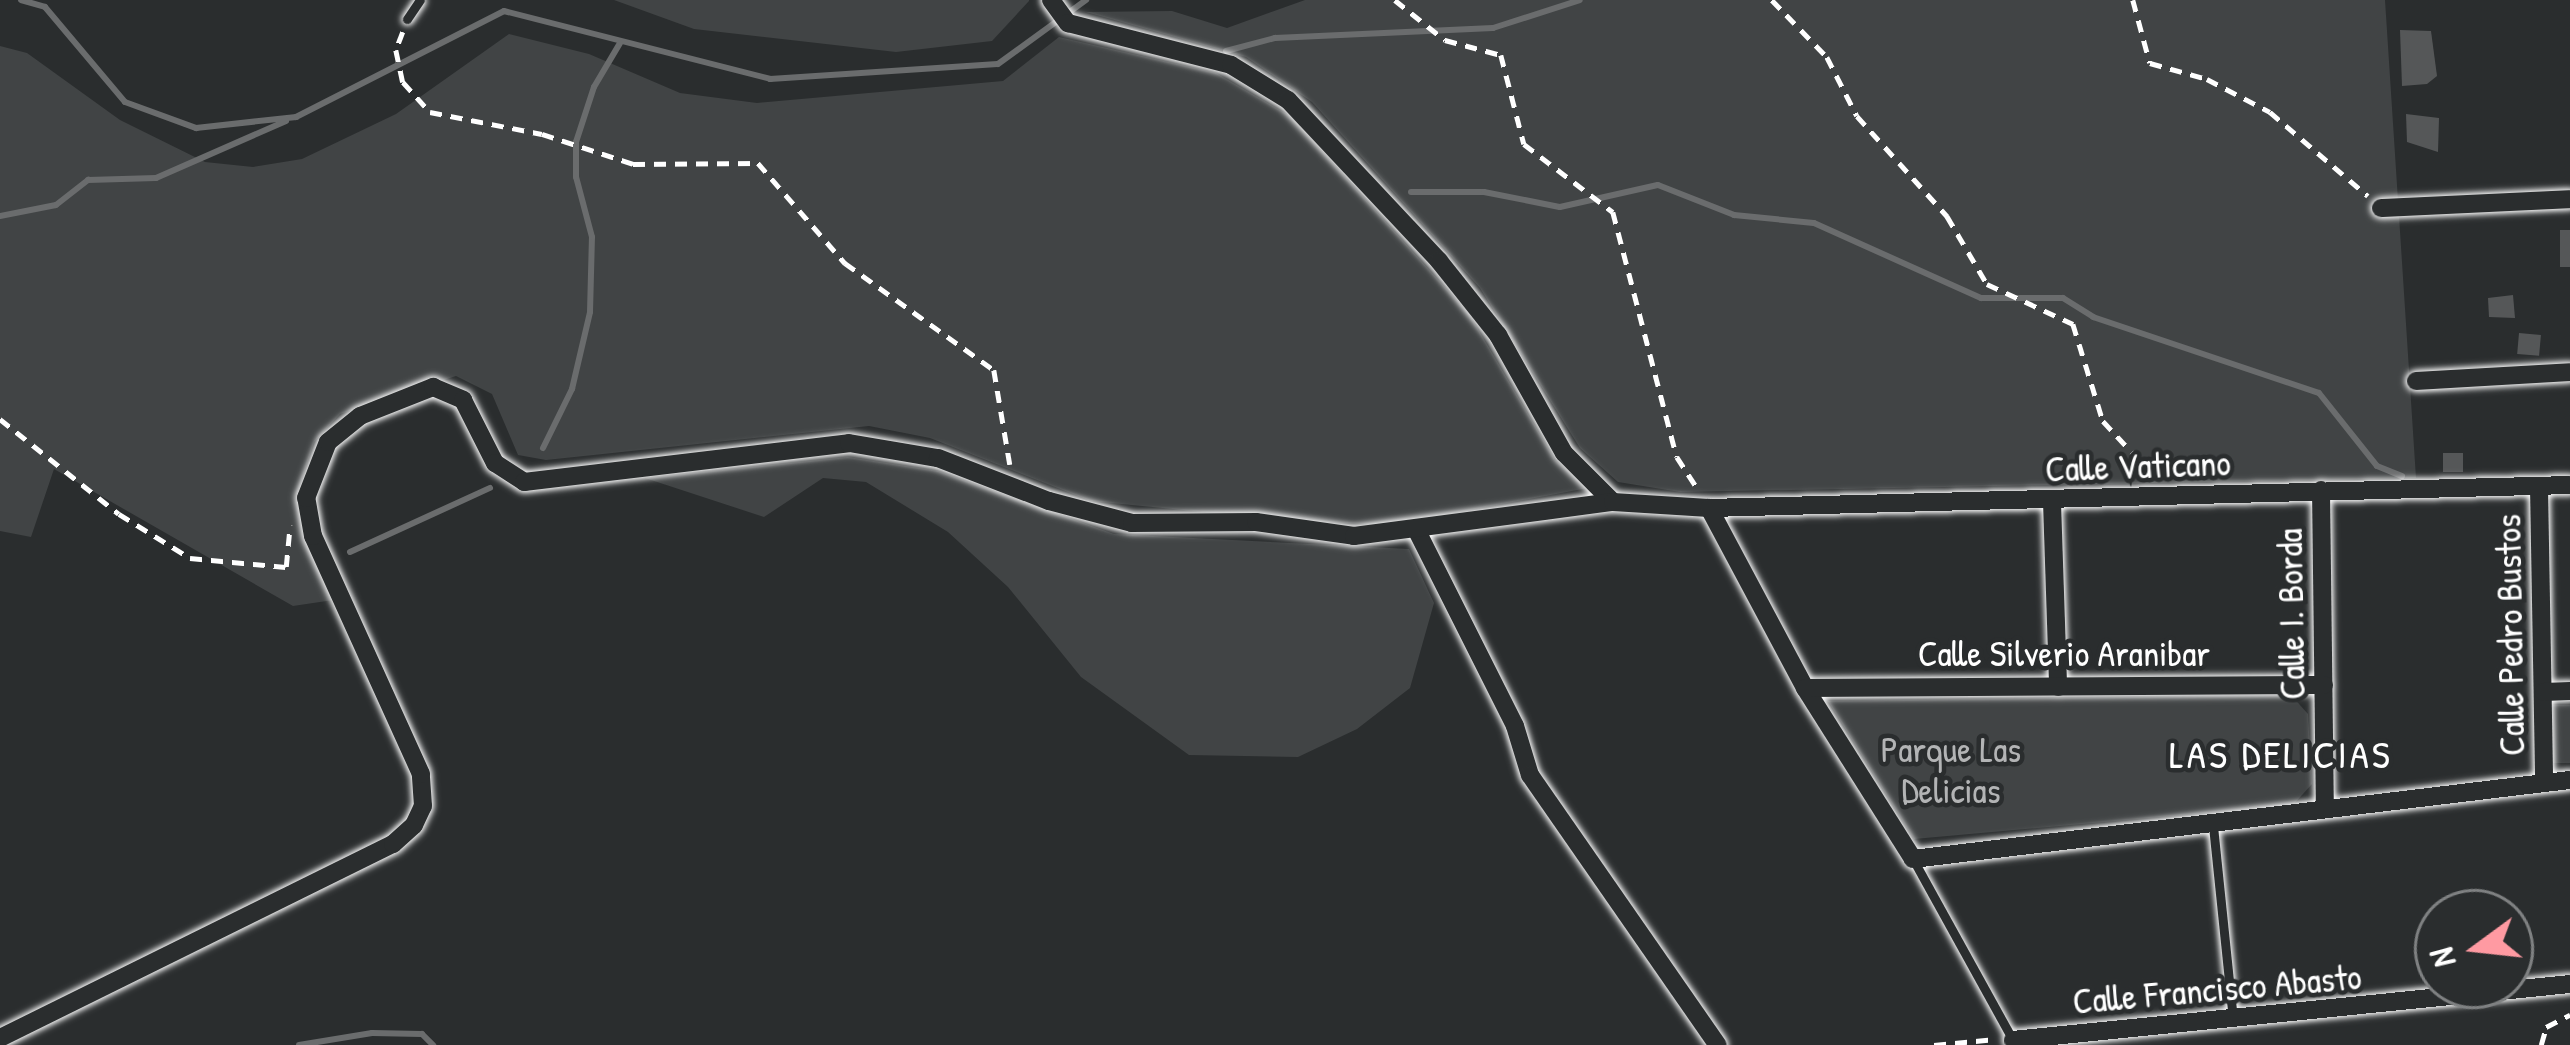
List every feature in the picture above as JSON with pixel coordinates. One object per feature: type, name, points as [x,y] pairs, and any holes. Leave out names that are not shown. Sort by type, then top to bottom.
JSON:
[{"type":"street","points":[[1051,0],[1068,23],[1232,65],[1288,100],[1454,280],[1498,335],[1564,453],[1612,502]]},
{"type":"street","points":[[2381,208],[2570,199]]},
{"type":"street","points":[[2416,381],[2570,372]]},
{"type":"street","name":"Calle Vaticano","points":[[0,1038],[393,844],[414,825],[423,806],[421,775],[313,536],[306,499],[328,442],[360,416],[433,387],[451,389],[495,463],[524,482],[849,442],[938,458],[1015,488],[1132,523],[1256,522],[1354,536],[1612,502],[1709,508],[2052,502],[2570,485]]},
{"type":"street","name":"Calle Pedro Bustos","points":[[2539,487],[2544,783]]},
{"type":"street","name":"Calle I. Borda","points":[[2321,490],[2325,808]]},
{"type":"street","points":[[2052,502],[2058,686]]},
{"type":"street","points":[[1709,508],[1805,688],[1913,859],[2570,780]]},
{"type":"street","points":[[1418,531],[1515,726],[1530,775],[1718,1045]]},
{"type":"street","name":"Calle Silverio Aranibar","points":[[1805,688],[2324,685]]},
{"type":"street","points":[[2544,692],[2570,691]]},
{"type":"street","name":"Calle Francisco Abasto","points":[[2013,1040],[2570,984]]},
{"type":"lane","points":[[407,19],[420,0]]},
{"type":"lane","points":[[2213,826],[2233,1019]]},
{"type":"lane","points":[[1913,859],[2013,1040]]},
{"type":"path","points":[[1395,0],[1445,40],[1502,55],[1524,144],[1613,212],[1677,458],[1709,508]]},
{"type":"path","points":[[1772,0],[1827,57],[1857,116],[1947,216],[1987,284],[2073,324],[2103,421],[2142,463],[2117,499]]},
{"type":"path","points":[[2133,0],[2150,63],[2207,79],[2270,112],[2381,208]]},
{"type":"path","points":[[407,19],[396,50],[404,82],[430,112],[542,134],[633,164],[758,163],[845,263],[994,370],[1015,488]]},
{"type":"path","points":[[0,418],[119,514],[190,558],[286,567],[293,556],[290,515]]},
{"type":"path","points":[[2541,1045],[2546,1027],[2570,1015]]},
{"type":"path","points":[[1934,1045],[2013,1040]]},
{"type":"green space","points":[[614,0],[1029,1],[992,41],[896,52],[694,29]]},
{"type":"green space","points":[[1305,0],[2385,0],[2416,478],[1680,492],[1618,482],[1580,448],[1480,288],[1312,102],[1246,57],[1086,12],[1172,11],[1227,28]]},
{"type":"green space","points":[[509,34],[589,54],[680,93],[757,103],[1003,81],[1059,37],[1216,73],[1290,116],[1469,314],[1555,460],[1588,488],[1389,525],[1285,520],[1091,501],[930,438],[869,426],[546,460],[518,455],[492,394],[456,376],[340,414],[314,442],[298,491],[306,530],[340,599],[293,606],[54,469],[31,537],[0,531],[0,46],[27,53],[120,120],[205,162],[253,167],[302,159],[396,114]]},
{"type":"green space","points":[[848,457],[938,471],[1114,534],[1409,549],[1434,603],[1410,688],[1357,729],[1298,757],[1189,755],[1081,677],[1008,587],[948,532],[866,482],[823,478],[764,517],[645,478]]},
{"type":"green space","name":"Parque Las Delicias","points":[[2291,695],[2308,714],[2312,784],[2293,805],[1914,839],[1828,701]]},
{"type":"green space","points":[[2553,705],[2570,705],[2570,763],[2553,763]]},
{"type":"building","points":[[2400,30],[2431,31],[2437,76],[2427,84],[2402,86]]},
{"type":"building","points":[[2406,114],[2439,118],[2438,152],[2407,142]]},
{"type":"building","points":[[2560,230],[2570,230],[2570,267],[2560,267]]},
{"type":"building","points":[[2513,295],[2515,318],[2489,317],[2488,298]]},
{"type":"building","points":[[2519,333],[2541,335],[2539,356],[2517,354]]},
{"type":"building","points":[[2443,453],[2463,453],[2463,472],[2443,472]]},
{"type":"waterway","points":[[21,0],[45,7],[125,102],[196,128],[296,117],[504,11],[770,79],[998,64],[1086,0]]},
{"type":"waterway","points":[[1226,51],[1275,38],[1493,28],[1580,0]]},
{"type":"waterway","points":[[543,448],[572,389],[590,312],[592,237],[576,177],[576,142],[594,87],[620,43]]},
{"type":"waterway","points":[[0,216],[56,205],[88,180],[156,178],[286,121]]},
{"type":"waterway","points":[[1411,192],[1484,192],[1560,207],[1658,185],[1734,215],[1814,223],[1981,298],[2063,298],[2093,317],[2319,393],[2377,466],[2402,476]]},
{"type":"waterway","points":[[350,552],[490,488]]},
{"type":"waterway","points":[[299,1045],[372,1033],[422,1034],[433,1045]]},
{"type":"district","name":"LAS DELICIAS","points":[[2281,754]]}]
